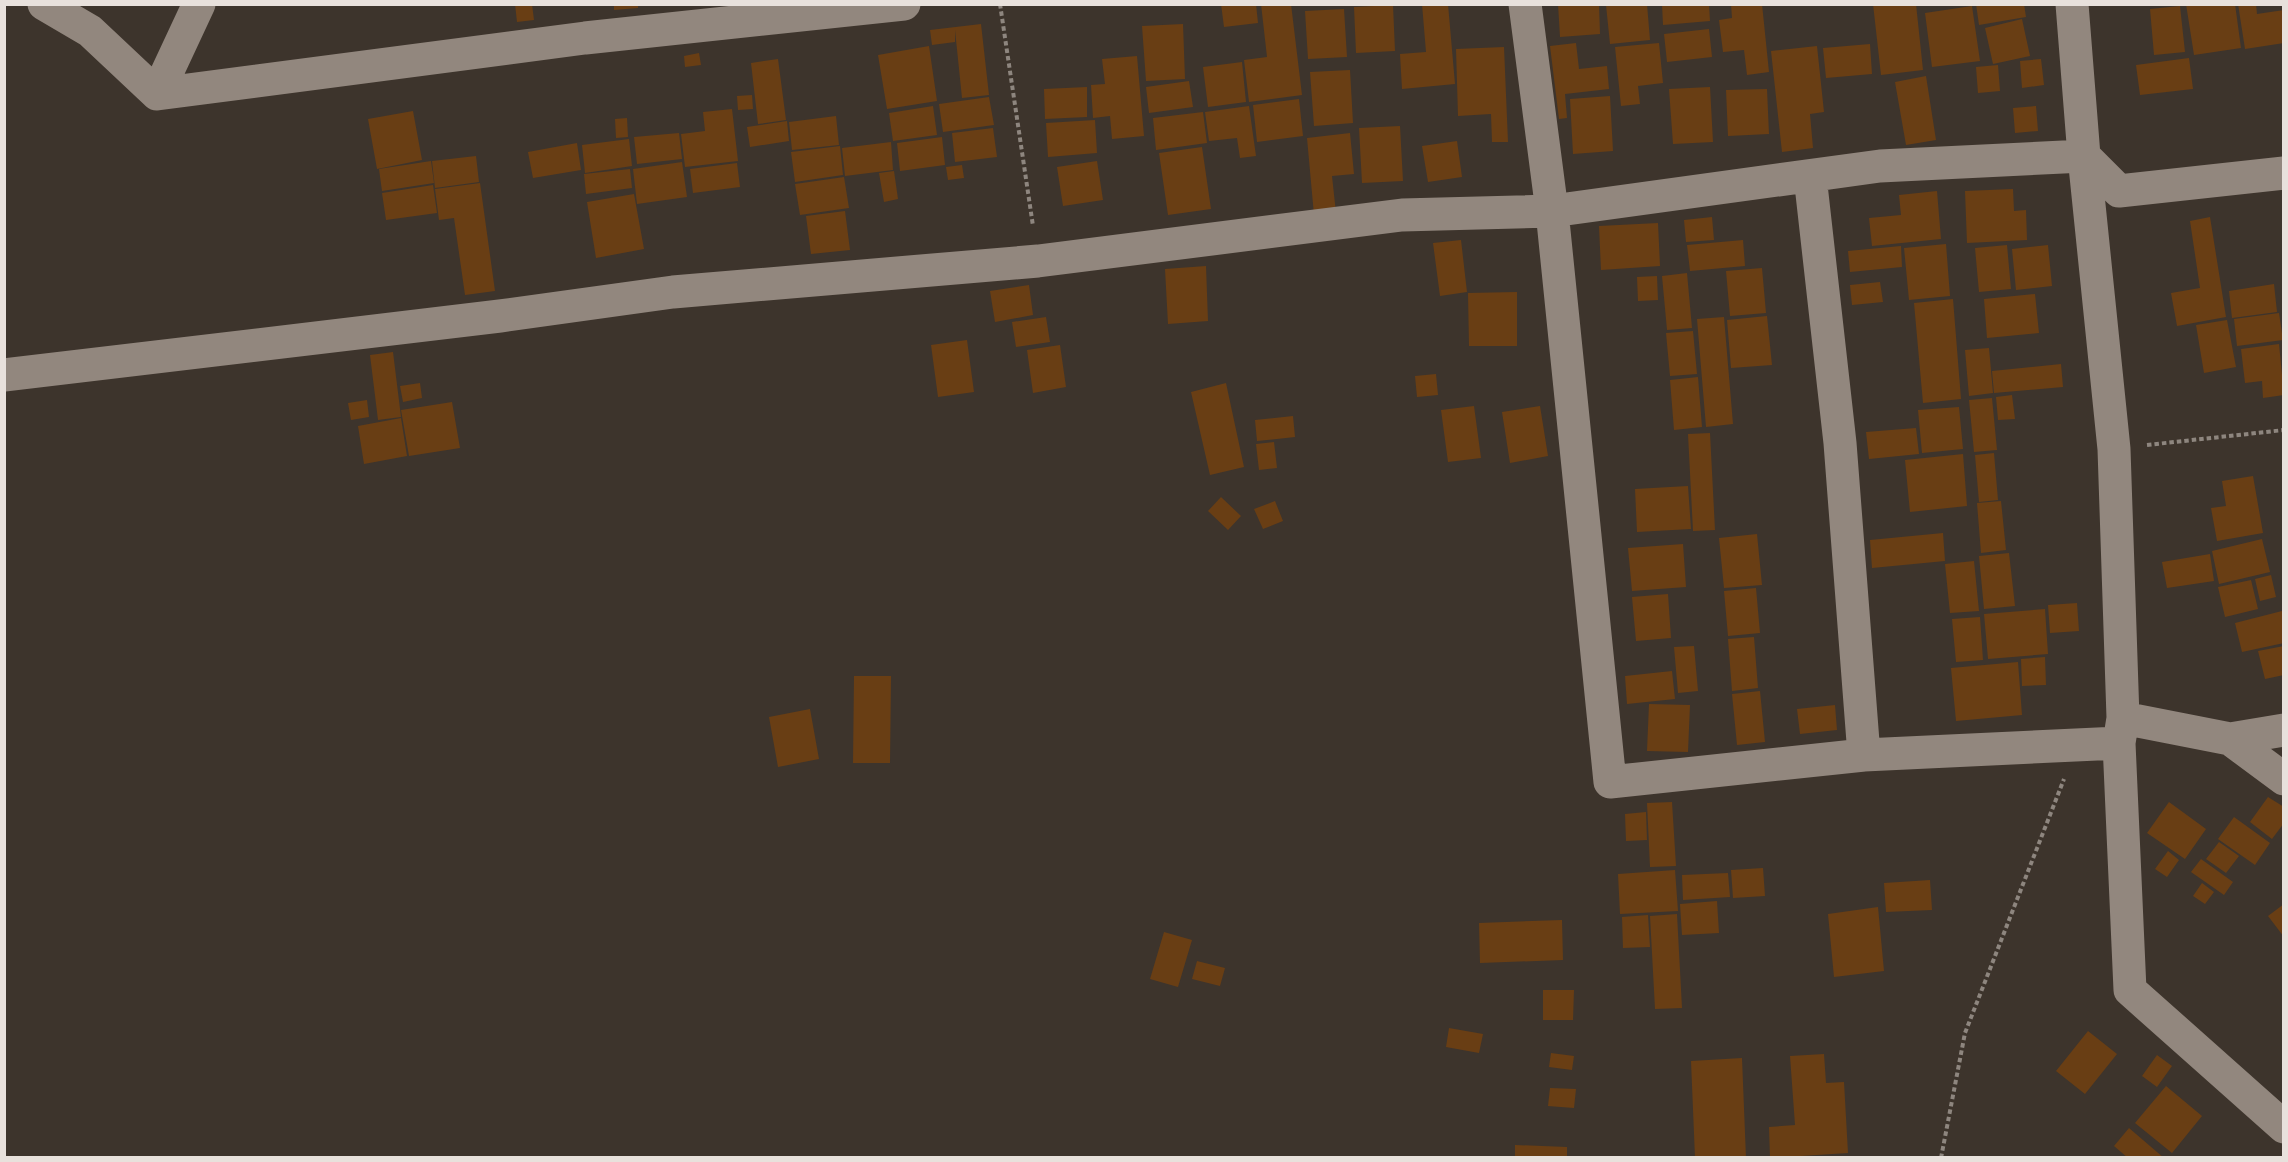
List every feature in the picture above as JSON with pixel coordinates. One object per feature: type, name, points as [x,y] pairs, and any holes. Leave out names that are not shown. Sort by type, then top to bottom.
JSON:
[{"type":"street","points":[[44,4],[90,31],[157,94]]},
{"type":"street","points":[[157,94],[198,4]]},
{"type":"street","points":[[157,94],[585,38],[904,4]]},
{"type":"street","points":[[1525,4],[1552,211],[1610,782],[1864,755],[2077,744],[2121,731],[2230,739],[2283,730]]},
{"type":"street","points":[[2072,4],[2084,156],[2114,449],[2130,990],[2283,1127]]},
{"type":"street","points":[[4,375],[500,316],[673,292],[1038,261],[1402,215],[1552,211],[1880,166],[2084,156],[2119,191],[2283,173]]},
{"type":"street","points":[[1810,176],[1840,443],[1864,755]]},
{"type":"street","points":[[2230,739],[2283,779]]},
{"type":"path","points":[[1000,4],[1038,261]]},
{"type":"path","points":[[2114,449],[2283,430]]},
{"type":"path","points":[[1941,1158],[1965,1034],[2077,744]]},
{"type":"building","points":[[515,4],[532,4],[534,20],[517,22]]},
{"type":"building","points":[[614,4],[638,4],[638,8],[614,10]]},
{"type":"building","points":[[1221,4],[1256,4],[1258,23],[1224,27]]},
{"type":"building","points":[[1261,4],[1291,4],[1302,95],[1249,102],[1244,60],[1267,57]]},
{"type":"building","points":[[1422,4],[1448,4],[1455,84],[1402,89],[1400,54],[1426,52]]},
{"type":"building","points":[[1558,4],[1599,4],[1600,34],[1560,37]]},
{"type":"building","points":[[1647,4],[1650,40],[1610,44],[1606,5]]},
{"type":"building","points":[[1662,4],[1709,4],[1710,21],[1663,25]]},
{"type":"building","points":[[1731,4],[1762,4],[1769,72],[1747,75],[1744,50],[1723,52],[1719,20],[1732,18]]},
{"type":"building","points":[[1873,4],[1916,4],[1923,70],[1881,75]]},
{"type":"building","points":[[1976,4],[2024,4],[2026,17],[1979,25]]},
{"type":"building","points":[[2186,4],[2235,4],[2241,48],[2194,55]]},
{"type":"building","points":[[2238,4],[2256,4],[2257,14],[2284,10],[2284,43],[2245,49]]},
{"type":"building","points":[[1393,5],[1395,51],[1356,53],[1354,7]]},
{"type":"building","points":[[1972,6],[1980,61],[1932,67],[1925,13]]},
{"type":"building","points":[[2180,6],[2185,52],[2154,55],[2150,9]]},
{"type":"building","points":[[1344,9],[1347,57],[1308,59],[1305,11]]},
{"type":"building","points":[[2022,19],[2030,56],[1993,64],[1985,28]]},
{"type":"building","points":[[981,24],[989,95],[962,98],[955,30],[955,42],[932,45],[930,30]]},
{"type":"building","points":[[1183,24],[1185,79],[1146,81],[1142,26]]},
{"type":"building","points":[[1709,29],[1712,57],[1667,62],[1664,34]]},
{"type":"building","points":[[1576,43],[1579,69],[1607,66],[1609,89],[1565,94],[1567,118],[1559,119],[1550,46]]},
{"type":"building","points":[[1659,43],[1663,83],[1638,86],[1640,104],[1621,106],[1615,47]]},
{"type":"building","points":[[1870,44],[1872,74],[1826,78],[1823,48]]},
{"type":"building","points":[[929,46],[937,101],[887,109],[878,55]]},
{"type":"building","points":[[1817,46],[1824,112],[1810,114],[1813,148],[1782,152],[1771,51]]},
{"type":"building","points":[[1504,47],[1508,142],[1492,142],[1491,114],[1458,116],[1456,49]]},
{"type":"building","points":[[699,53],[701,65],[685,67],[684,56]]},
{"type":"building","points":[[1137,56],[1144,136],[1112,139],[1110,116],[1093,118],[1091,85],[1105,84],[1102,59]]},
{"type":"building","points":[[2189,58],[2193,89],[2140,95],[2136,65]]},
{"type":"building","points":[[778,59],[786,120],[758,124],[751,63]]},
{"type":"building","points":[[2041,59],[2044,85],[2022,88],[2020,61]]},
{"type":"building","points":[[1242,62],[1246,102],[1208,107],[1203,67]]},
{"type":"building","points":[[1998,65],[2000,91],[1978,93],[1976,67]]},
{"type":"building","points":[[1350,70],[1353,123],[1314,126],[1310,72]]},
{"type":"building","points":[[1926,76],[1936,140],[1906,145],[1895,82]]},
{"type":"building","points":[[1189,81],[1193,107],[1149,113],[1146,87]]},
{"type":"building","points":[[1087,87],[1087,117],[1045,119],[1044,89]]},
{"type":"building","points":[[1710,87],[1713,142],[1673,144],[1669,89]]},
{"type":"building","points":[[1767,89],[1769,134],[1728,136],[1726,90]]},
{"type":"building","points":[[752,95],[753,109],[738,110],[737,96]]},
{"type":"building","points":[[1610,96],[1613,151],[1573,154],[1570,99]]},
{"type":"building","points":[[989,97],[994,125],[943,132],[939,104]]},
{"type":"building","points":[[1299,99],[1303,136],[1257,142],[1253,105]]},
{"type":"building","points":[[933,106],[937,135],[893,141],[889,113]]},
{"type":"building","points":[[1249,106],[1256,156],[1240,158],[1237,138],[1209,141],[1205,112]]},
{"type":"building","points":[[2036,106],[2038,131],[2015,133],[2013,108]]},
{"type":"building","points":[[732,109],[738,161],[685,167],[681,134],[705,131],[703,112]]},
{"type":"building","points":[[413,111],[422,160],[377,169],[368,119]]},
{"type":"building","points":[[1203,112],[1207,143],[1156,150],[1153,118]]},
{"type":"building","points":[[836,116],[839,145],[792,150],[789,122]]},
{"type":"building","points":[[627,118],[628,137],[616,138],[615,119]]},
{"type":"building","points":[[1095,120],[1097,153],[1048,157],[1046,123]]},
{"type":"building","points":[[787,121],[789,141],[750,147],[747,127]]},
{"type":"building","points":[[1400,126],[1403,181],[1362,183],[1359,128]]},
{"type":"building","points":[[993,128],[997,157],[955,162],[952,133]]},
{"type":"building","points":[[679,133],[682,159],[637,164],[634,137]]},
{"type":"building","points":[[1350,133],[1354,174],[1332,176],[1336,213],[1314,215],[1307,138]]},
{"type":"building","points":[[942,137],[945,165],[900,171],[897,143]]},
{"type":"building","points":[[629,139],[632,166],[585,173],[582,145]]},
{"type":"building","points":[[1457,141],[1462,177],[1428,182],[1422,146]]},
{"type":"building","points":[[891,142],[893,170],[845,176],[842,148]]},
{"type":"building","points":[[577,143],[581,170],[533,178],[528,152]]},
{"type":"building","points":[[840,146],[843,175],[795,182],[791,152]]},
{"type":"building","points":[[1202,147],[1211,209],[1168,215],[1159,153]]},
{"type":"building","points":[[476,156],[479,182],[435,188],[432,161]]},
{"type":"building","points":[[431,161],[434,183],[382,191],[379,169]]},
{"type":"building","points":[[1097,161],[1103,200],[1063,206],[1057,167]]},
{"type":"building","points":[[682,162],[687,197],[637,204],[633,169]]},
{"type":"building","points":[[737,163],[740,187],[693,193],[690,169]]},
{"type":"building","points":[[962,165],[964,178],[948,180],[946,167]]},
{"type":"building","points":[[630,169],[632,188],[586,194],[584,174]]},
{"type":"building","points":[[894,171],[898,199],[884,202],[879,173]]},
{"type":"building","points":[[844,177],[849,208],[800,215],[795,184]]},
{"type":"building","points":[[480,183],[495,291],[465,295],[454,218],[439,220],[435,189]]},
{"type":"building","points":[[433,185],[437,213],[386,220],[382,193]]},
{"type":"building","points":[[2013,189],[2014,211],[2026,210],[2027,240],[1967,243],[1965,191]]},
{"type":"building","points":[[1937,191],[1941,239],[1872,246],[1869,218],[1901,215],[1899,195]]},
{"type":"building","points":[[634,194],[644,249],[596,258],[587,202]]},
{"type":"building","points":[[845,211],[850,250],[811,254],[806,216]]},
{"type":"building","points":[[1712,217],[1714,240],[1686,242],[1684,220]]},
{"type":"building","points":[[2210,217],[2226,317],[2177,326],[2171,293],[2200,288],[2190,221]]},
{"type":"building","points":[[1658,223],[1660,266],[1601,270],[1599,226]]},
{"type":"building","points":[[1461,240],[1467,292],[1440,296],[1433,243]]},
{"type":"building","points":[[1743,240],[1745,266],[1690,271],[1687,245]]},
{"type":"building","points":[[1946,244],[1950,296],[1909,300],[1904,248]]},
{"type":"building","points":[[2007,245],[2011,289],[1979,292],[1975,248]]},
{"type":"building","points":[[2048,245],[2052,286],[2016,290],[2012,249]]},
{"type":"building","points":[[1901,246],[1902,267],[1850,272],[1848,251]]},
{"type":"building","points":[[1206,266],[1208,321],[1168,324],[1165,269]]},
{"type":"building","points":[[1762,268],[1766,313],[1730,316],[1726,271]]},
{"type":"building","points":[[1687,273],[1692,328],[1667,330],[1662,276]]},
{"type":"building","points":[[1657,276],[1658,300],[1638,301],[1637,277]]},
{"type":"building","points":[[1880,282],[1883,302],[1852,305],[1850,285]]},
{"type":"building","points":[[2274,284],[2277,312],[2232,318],[2229,291]]},
{"type":"building","points":[[1029,285],[1033,315],[995,322],[990,291]]},
{"type":"building","points":[[1517,292],[1517,346],[1469,346],[1468,293]]},
{"type":"building","points":[[2035,294],[2039,333],[1987,338],[1984,299]]},
{"type":"building","points":[[1953,299],[1961,399],[1923,403],[1914,303]]},
{"type":"building","points":[[2279,313],[2283,340],[2237,346],[2234,319]]},
{"type":"building","points":[[1767,316],[1772,365],[1731,368],[1727,320]]},
{"type":"building","points":[[1046,317],[1050,342],[1016,347],[1012,322]]},
{"type":"building","points":[[1724,317],[1733,424],[1706,427],[1697,319]]},
{"type":"building","points":[[2227,320],[2236,367],[2204,373],[2196,325]]},
{"type":"building","points":[[1693,331],[1697,374],[1670,376],[1666,333]]},
{"type":"building","points":[[967,340],[974,392],[938,397],[931,345]]},
{"type":"building","points":[[2279,344],[2284,395],[2263,398],[2262,381],[2245,383],[2241,349]]},
{"type":"building","points":[[1060,345],[1066,387],[1033,393],[1027,350]]},
{"type":"building","points":[[1989,348],[1993,393],[1969,396],[1965,350]]},
{"type":"building","points":[[393,352],[401,417],[378,420],[370,355]]},
{"type":"building","points":[[2061,364],[2063,387],[1994,393],[1992,371]]},
{"type":"building","points":[[1436,374],[1438,395],[1417,397],[1415,376]]},
{"type":"building","points":[[1698,377],[1702,427],[1674,430],[1670,380]]},
{"type":"building","points":[[420,383],[422,398],[403,402],[400,386]]},
{"type":"building","points":[[1226,383],[1244,467],[1210,475],[1191,392]]},
{"type":"building","points":[[2012,395],[2015,419],[1998,420],[1996,397]]},
{"type":"building","points":[[1992,398],[1997,450],[1974,452],[1969,400]]},
{"type":"building","points":[[367,400],[369,417],[351,420],[348,403]]},
{"type":"building","points":[[452,402],[460,448],[409,456],[401,410]]},
{"type":"building","points":[[1474,406],[1481,458],[1448,462],[1441,410]]},
{"type":"building","points":[[1540,406],[1548,456],[1510,463],[1502,412]]},
{"type":"building","points":[[1959,407],[1963,449],[1922,453],[1918,410]]},
{"type":"building","points":[[1293,416],[1295,437],[1257,441],[1255,420]]},
{"type":"building","points":[[401,418],[407,456],[364,464],[358,426]]},
{"type":"building","points":[[1916,428],[1919,454],[1869,459],[1866,432]]},
{"type":"building","points":[[1710,433],[1715,530],[1693,531],[1688,434]]},
{"type":"building","points":[[1274,442],[1277,468],[1259,470],[1256,444]]},
{"type":"building","points":[[1994,453],[1998,500],[1979,502],[1975,455]]},
{"type":"building","points":[[1963,454],[1967,506],[1910,512],[1905,460]]},
{"type":"building","points":[[2253,476],[2263,533],[2217,541],[2211,508],[2226,506],[2222,481]]},
{"type":"building","points":[[1688,486],[1691,529],[1637,532],[1635,489]]},
{"type":"building","points":[[1221,497],[1241,516],[1228,530],[1208,511]]},
{"type":"building","points":[[1275,501],[1283,521],[1263,529],[1254,509]]},
{"type":"building","points":[[2001,501],[2006,550],[1981,553],[1977,503]]},
{"type":"building","points":[[1943,533],[1945,561],[1872,568],[1870,540]]},
{"type":"building","points":[[1757,534],[1762,585],[1724,588],[1719,538]]},
{"type":"building","points":[[2262,539],[2270,572],[2219,584],[2212,551]]},
{"type":"building","points":[[1683,544],[1686,587],[1632,591],[1628,548]]},
{"type":"building","points":[[2009,553],[2015,606],[1984,609],[1979,556]]},
{"type":"building","points":[[2210,554],[2214,581],[2167,588],[2162,562]]},
{"type":"building","points":[[1974,561],[1979,611],[1950,613],[1945,564]]},
{"type":"building","points":[[2271,575],[2276,597],[2260,601],[2255,579]]},
{"type":"building","points":[[2251,580],[2258,609],[2225,617],[2218,587]]},
{"type":"building","points":[[1756,588],[1760,633],[1728,636],[1724,591]]},
{"type":"building","points":[[1668,594],[1671,638],[1636,641],[1632,597]]},
{"type":"building","points":[[2077,603],[2079,631],[2050,633],[2048,605]]},
{"type":"building","points":[[2045,609],[2048,654],[1988,659],[1984,614]]},
{"type":"building","points":[[2282,611],[2284,643],[2242,652],[2235,623]]},
{"type":"building","points":[[1980,617],[1983,660],[1956,662],[1952,619]]},
{"type":"building","points":[[1754,637],[1758,688],[1732,691],[1728,639]]},
{"type":"building","points":[[1694,646],[1698,691],[1678,693],[1674,647]]},
{"type":"building","points":[[2284,646],[2284,675],[2265,679],[2258,651]]},
{"type":"building","points":[[2045,657],[2046,685],[2022,686],[2021,659]]},
{"type":"building","points":[[2018,662],[2022,715],[1956,721],[1951,668]]},
{"type":"building","points":[[1672,671],[1675,699],[1627,704],[1625,676]]},
{"type":"building","points":[[854,676],[891,676],[890,763],[853,763]]},
{"type":"building","points":[[1760,691],[1765,742],[1737,745],[1732,694]]},
{"type":"building","points":[[1649,704],[1690,705],[1688,752],[1647,751]]},
{"type":"building","points":[[1835,705],[1837,730],[1800,734],[1797,709]]},
{"type":"building","points":[[810,709],[819,759],[778,767],[769,717]]},
{"type":"building","points":[[2268,797],[2284,807],[2284,823],[2272,839],[2250,822]]},
{"type":"building","points":[[1672,802],[1676,866],[1650,867],[1647,803]]},
{"type":"building","points":[[2169,802],[2206,829],[2185,859],[2147,833]]},
{"type":"building","points":[[1646,812],[1647,840],[1626,841],[1625,814]]},
{"type":"building","points":[[2234,817],[2270,843],[2255,865],[2218,839]]},
{"type":"building","points":[[2219,842],[2239,856],[2226,873],[2206,859]]},
{"type":"building","points":[[2168,851],[2179,860],[2167,877],[2155,869]]},
{"type":"building","points":[[2201,859],[2233,882],[2224,895],[2191,872]]},
{"type":"building","points":[[1763,868],[1765,896],[1733,898],[1731,870]]},
{"type":"building","points":[[1675,870],[1678,911],[1620,914],[1618,874]]},
{"type":"building","points":[[1728,873],[1730,897],[1683,900],[1682,875]]},
{"type":"building","points":[[1930,880],[1932,910],[1886,912],[1884,883]]},
{"type":"building","points":[[2202,883],[2214,892],[2205,904],[2193,896]]},
{"type":"building","points":[[1717,901],[1719,933],[1682,935],[1680,904]]},
{"type":"building","points":[[2284,904],[2284,937],[2268,916]]},
{"type":"building","points":[[1878,907],[1884,971],[1834,977],[1828,914]]},
{"type":"building","points":[[1677,914],[1682,1008],[1655,1009],[1650,916]]},
{"type":"building","points":[[1648,915],[1650,947],[1623,948],[1622,917]]},
{"type":"building","points":[[1562,920],[1563,960],[1480,963],[1479,923]]},
{"type":"building","points":[[1164,932],[1192,940],[1178,987],[1150,979]]},
{"type":"building","points":[[1197,961],[1225,968],[1220,986],[1192,979]]},
{"type":"building","points":[[1543,990],[1574,990],[1573,1020],[1543,1020]]},
{"type":"building","points":[[1449,1028],[1483,1034],[1479,1053],[1446,1047]]},
{"type":"building","points":[[2088,1031],[2117,1054],[2085,1094],[2056,1071]]},
{"type":"building","points":[[1551,1053],[1574,1056],[1572,1070],[1549,1067]]},
{"type":"building","points":[[1824,1054],[1826,1083],[1844,1082],[1848,1153],[1770,1158],[1769,1127],[1795,1125],[1790,1056]]},
{"type":"building","points":[[2157,1055],[2172,1066],[2157,1087],[2142,1076]]},
{"type":"building","points":[[1742,1058],[1746,1158],[1695,1158],[1691,1061]]},
{"type":"building","points":[[2166,1086],[2202,1116],[2172,1153],[2135,1123]]},
{"type":"building","points":[[1550,1088],[1576,1089],[1574,1108],[1548,1106]]},
{"type":"building","points":[[2129,1128],[2164,1158],[2128,1158],[2114,1146]]},
{"type":"building","points":[[1515,1145],[1567,1147],[1567,1158],[1515,1158]]}]
